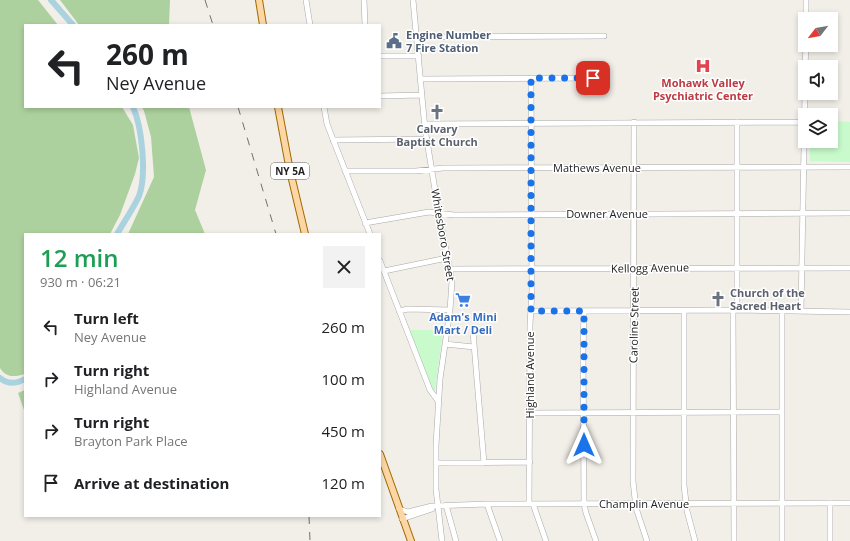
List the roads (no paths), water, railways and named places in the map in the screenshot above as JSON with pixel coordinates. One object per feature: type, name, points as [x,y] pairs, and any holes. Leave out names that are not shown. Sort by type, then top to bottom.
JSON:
[{"type":"main road","points":[[259,0],[263,24]]},
{"type":"main road","name":"NY 5A","points":[[278,108],[290,171],[305,233]]},
{"type":"main road","points":[[381,457],[411,541]]},
{"type":"street","points":[[306,0],[310,24]]},
{"type":"street","points":[[364,0],[365,24]]},
{"type":"street","name":"Whitesboro Street","points":[[413,0],[427,139],[452,288],[438,401],[436,463],[438,506],[442,541]]},
{"type":"street","points":[[806,0],[806,12]]},
{"type":"street","points":[[417,37],[604,36]]},
{"type":"street","points":[[381,56],[419,56]]},
{"type":"street","name":"Highland Avenue","points":[[531,78],[531,504]]},
{"type":"street","points":[[421,79],[604,78]]},
{"type":"street","points":[[381,96],[422,95]]},
{"type":"street","points":[[324,108],[327,124],[370,233]]},
{"type":"street","name":"Caroline Street","points":[[634,122],[633,482],[635,503],[647,541]]},
{"type":"street","points":[[734,541],[733,503],[735,310],[737,277],[737,122]]},
{"type":"street","points":[[425,124],[798,122]]},
{"type":"street","points":[[333,140],[427,139]]},
{"type":"street","points":[[801,311],[803,268],[804,148]]},
{"type":"street","name":"Mathews Avenue","points":[[345,171],[432,170],[442,168],[850,168]]},
{"type":"street","name":"Downer Avenue","points":[[365,222],[429,212],[454,215],[850,213]]},
{"type":"street","points":[[384,271],[448,258]]},
{"type":"street","points":[[381,264],[430,390],[438,401]]},
{"type":"street","name":"Kellogg Avenue","points":[[450,269],[850,268]]},
{"type":"street","points":[[399,311],[408,309],[450,310]]},
{"type":"street","points":[[684,310],[684,485],[686,503],[695,541]]},
{"type":"street","points":[[531,311],[735,310],[850,312]]},
{"type":"street","points":[[584,311],[584,504],[596,541]]},
{"type":"street","points":[[782,311],[782,541]]},
{"type":"street","points":[[473,332],[484,463]]},
{"type":"street","points":[[445,344],[474,347]]},
{"type":"street","points":[[530,413],[782,412]]},
{"type":"street","points":[[436,463],[530,462]]},
{"type":"street","points":[[830,503],[830,541]]},
{"type":"street","name":"Champlin Avenue","points":[[399,509],[408,512],[432,506],[487,504],[850,503]]},
{"type":"street","points":[[487,504],[500,541]]},
{"type":"street","points":[[531,504],[546,541]]},
{"type":"street","name":"Champlin Avenue","points":[[402,519],[438,506]]},
{"type":"street","points":[[446,506],[456,541]]},
{"type":"waterway","points":[[51,0],[72,24]]},
{"type":"waterway","points":[[118,233],[137,201],[143,176],[141,138],[133,108]]},
{"type":"waterway","points":[[0,378],[9,383],[24,379]]},
{"type":"railway","points":[[205,0],[213,24]]},
{"type":"railway","points":[[238,108],[276,233]]},
{"type":"railway","points":[[309,517],[310,541]]},
{"type":"place","name":"Engine Number 7 Fire Station","points":[[394,41]]},
{"type":"place","name":"Mohawk Valley Psychiatric Center","points":[[703,66]]},
{"type":"place","name":"Calvary Baptist Church","points":[[437,112]]},
{"type":"place","name":"Church of the Sacred Heart","points":[[718,299]]},
{"type":"place","name":"Adam's Mini Mart / Deli","points":[[463,300]]}]
